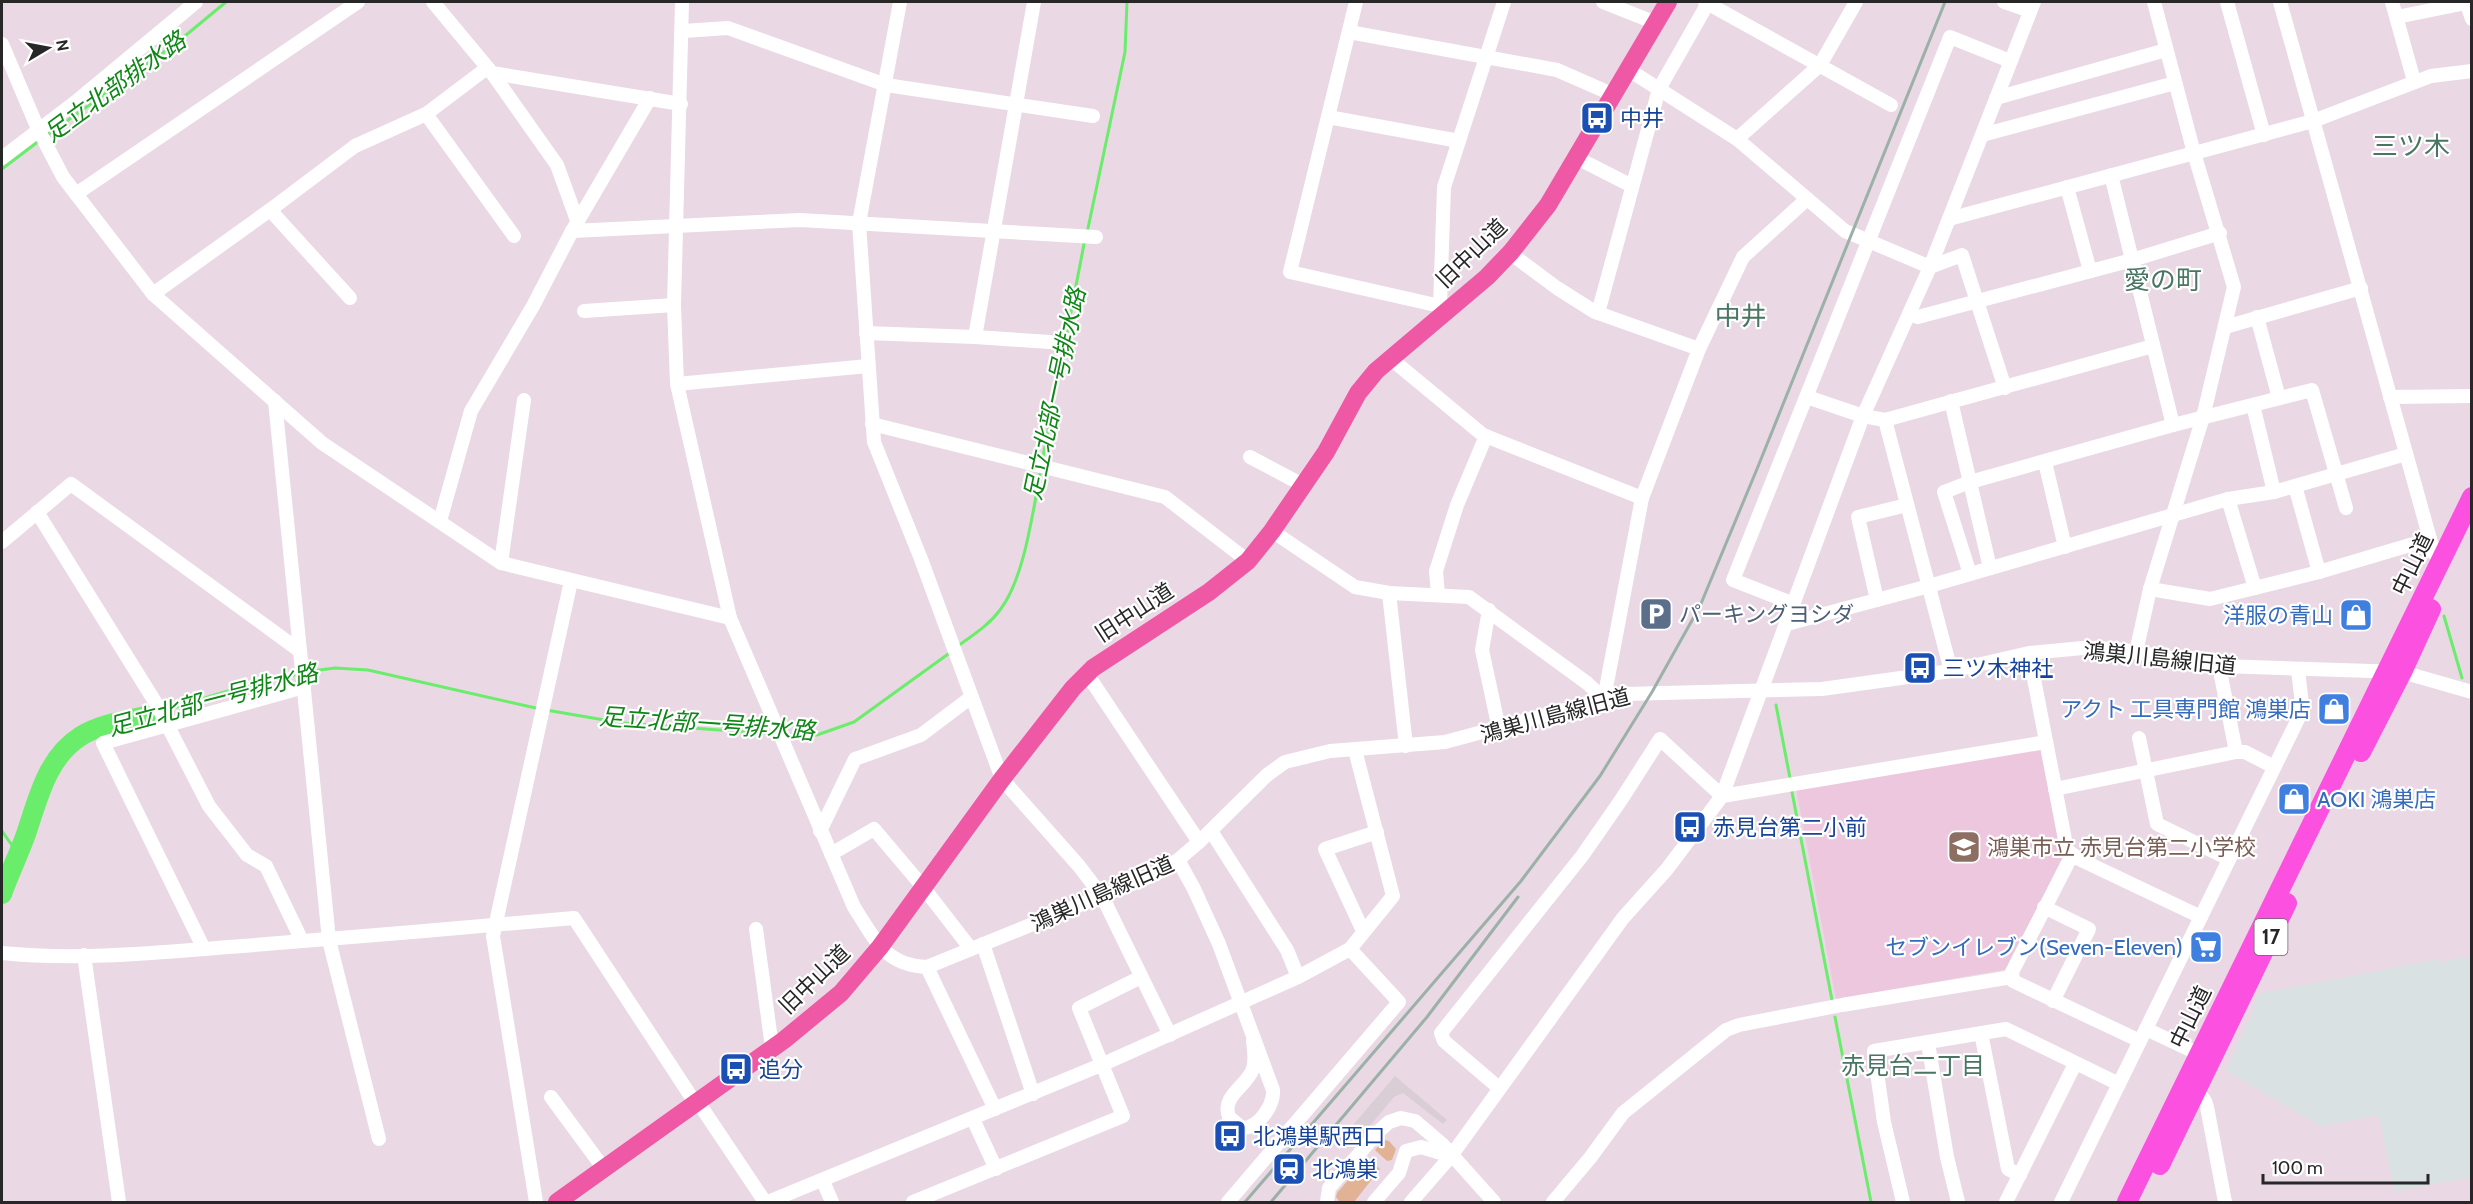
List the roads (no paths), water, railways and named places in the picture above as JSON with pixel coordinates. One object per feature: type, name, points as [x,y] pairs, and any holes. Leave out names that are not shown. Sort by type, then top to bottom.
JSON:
[{"type":"highway","name":"中山道","points":[[2142,1203],[2330,811],[2394,672],[2440,560],[2472,497]]},
{"type":"highway","name":"中山道","points":[[2127,1203],[2199,1054],[2472,523]]},
{"type":"main road","name":"旧中山道","points":[[557,1203],[774,1048],[841,993],[880,947],[1002,779],[1073,688],[1093,668],[1209,592],[1248,561],[1272,531],[1326,452],[1358,393],[1376,371],[1443,309],[1488,277],[1548,205],[1668,2]]},
{"type":"street","points":[[2,159],[78,100],[194,2]]},
{"type":"street","points":[[76,194],[358,2]]},
{"type":"street","points":[[433,2],[490,71],[557,165],[575,227]]},
{"type":"street","points":[[682,2],[674,305],[677,384],[730,618],[854,907],[880,947],[889,956],[903,964],[927,967],[995,1109]]},
{"type":"street","points":[[900,2],[859,223],[874,442],[921,559],[970,698],[1002,779],[1102,896],[1170,1035]]},
{"type":"street","points":[[975,337],[1034,2]]},
{"type":"street","points":[[1356,2],[1290,272],[1443,309],[1444,187],[1504,2]]},
{"type":"street","points":[[1603,2],[1656,23]]},
{"type":"street","points":[[1598,313],[1659,89],[1707,2],[1891,105]]},
{"type":"street","points":[[1737,139],[1820,65],[1856,2]]},
{"type":"street","points":[[1411,1203],[1450,1156],[1623,918],[1667,869],[1722,796],[1863,416],[1930,267],[2032,6],[2004,2]]},
{"type":"street","points":[[2136,652],[2150,589],[2203,417],[2234,287],[2220,233],[2194,153],[2154,2]]},
{"type":"street","points":[[2226,2],[2264,135]]},
{"type":"street","points":[[2280,2],[2430,539],[2440,560]]},
{"type":"street","points":[[2392,2],[2414,81]]},
{"type":"street","points":[[2397,16],[2466,2],[2472,19]]},
{"type":"street","points":[[683,31],[728,28],[886,86],[1093,116]]},
{"type":"street","points":[[1349,32],[1557,70],[1614,95]]},
{"type":"street","points":[[1794,604],[1733,580],[1950,37],[2010,61]]},
{"type":"street","points":[[2,44],[38,129],[63,177],[153,294],[322,442],[501,563],[730,618]]},
{"type":"street","points":[[1996,98],[2166,50]]},
{"type":"street","points":[[1629,70],[1737,139],[1845,231],[1930,267],[1962,255],[2005,388]]},
{"type":"street","points":[[153,294],[355,146],[426,114],[490,71],[681,104]]},
{"type":"street","points":[[1949,219],[2313,121],[2431,76],[2472,71]]},
{"type":"street","points":[[1982,135],[2175,83]]},
{"type":"street","points":[[440,521],[471,411],[650,98]]},
{"type":"street","points":[[426,114],[513,236]]},
{"type":"street","points":[[1328,117],[1459,141]]},
{"type":"street","points":[[1577,158],[1632,186]]},
{"type":"street","points":[[2111,175],[2173,424]]},
{"type":"street","points":[[2067,187],[2090,271]]},
{"type":"street","points":[[1604,699],[1642,498],[1700,349],[1743,257],[1807,199]]},
{"type":"street","points":[[270,210],[350,298]]},
{"type":"street","points":[[575,227],[676,226],[800,220],[1095,237]]},
{"type":"street","points":[[1910,314],[1918,317],[1978,302],[2132,260],[2220,233]]},
{"type":"street","points":[[1510,253],[1557,288],[1598,313],[1700,349]]},
{"type":"street","points":[[2225,327],[2361,288]]},
{"type":"street","points":[[584,310],[674,305]]},
{"type":"street","points":[[2257,317],[2279,398]]},
{"type":"street","points":[[866,333],[1050,342]]},
{"type":"street","points":[[1807,397],[1863,416],[1885,420],[2153,346]]},
{"type":"street","points":[[1390,358],[1486,436],[1642,498]]},
{"type":"street","points":[[677,384],[868,366]]},
{"type":"street","points":[[1970,574],[1944,492],[1970,482],[2173,424],[2312,390],[2346,508]]},
{"type":"street","points":[[2390,397],[2472,396]]},
{"type":"street","points":[[276,400],[329,940],[379,1139]]},
{"type":"street","points":[[501,563],[524,400]]},
{"type":"street","points":[[1951,400],[1990,568]]},
{"type":"street","points":[[2253,405],[2274,492]]},
{"type":"street","points":[[1885,420],[1951,671]]},
{"type":"street","points":[[872,424],[1165,497],[1248,561]]},
{"type":"street","points":[[1438,595],[1436,571],[1457,505],[1486,436]]},
{"type":"street","points":[[1787,624],[1929,586],[2228,499],[2274,492],[2406,454]]},
{"type":"street","points":[[1250,457],[1303,485]]},
{"type":"street","points":[[2045,462],[2065,547]]},
{"type":"street","points":[[2,542],[71,484],[300,658]]},
{"type":"street","points":[[2295,486],[2319,572]]},
{"type":"street","points":[[2228,499],[2255,588]]},
{"type":"street","points":[[1877,600],[1858,517],[1907,504]]},
{"type":"street","points":[[37,512],[158,705],[209,806],[248,855],[266,866],[302,941]]},
{"type":"street","points":[[1272,531],[1355,587],[1389,593],[1469,597],[1587,683],[1604,699]]},
{"type":"street","points":[[2150,589],[2210,599],[2319,572],[2430,539]]},
{"type":"street","points":[[536,1203],[493,926],[571,581]]},
{"type":"street","points":[[1389,593],[1406,747]]},
{"type":"street","points":[[1489,610],[1482,650],[1499,729]]},
{"type":"street","name":"鴻巣川島線旧道","points":[[927,967],[1156,874],[1178,860],[1199,842],[1284,762],[1330,751],[1406,747],[1445,742],[1624,694],[1822,690],[1951,671],[2029,653],[2083,648],[2136,652],[2221,666],[2394,672],[2472,692]]},
{"type":"street","points":[[2029,653],[2067,850],[2072,855],[2201,917]]},
{"type":"street","points":[[2221,666],[2236,752]]},
{"type":"street","points":[[2061,1203],[2302,708],[2298,670]]},
{"type":"street","points":[[1087,674],[1199,842]]},
{"type":"street","points":[[204,949],[103,743],[303,683]]},
{"type":"street","points":[[820,831],[855,759],[921,735],[970,698]]},
{"type":"street","points":[[2139,738],[2157,824],[2229,859]]},
{"type":"street","points":[[1499,1088],[1443,1041],[1441,1034],[1581,856],[1621,800],[1660,739],[1722,796]]},
{"type":"street","points":[[1722,796],[2046,742]]},
{"type":"street","points":[[2,953],[51,956],[204,949],[574,918],[696,1103],[766,1203],[973,1119],[1170,1035],[1298,977],[1350,949],[1394,896],[1355,750]]},
{"type":"street","points":[[2055,789],[2236,752],[2245,752],[2274,767]]},
{"type":"street","points":[[831,854],[874,830],[977,947],[1033,1094]]},
{"type":"street","points":[[1211,831],[1287,950],[1298,977]]},
{"type":"street","points":[[1363,931],[1325,849],[1377,832]]},
{"type":"street","points":[[2072,855],[2012,972],[2013,981],[2053,1001],[2199,1054]]},
{"type":"street","points":[[1178,860],[1208,916],[1273,1094],[1269,1107],[1255,1124],[1242,1128],[1228,1118],[1226,1106],[1252,1071],[1255,1061],[1253,1041]]},
{"type":"street","points":[[2044,907],[2089,929],[2053,1001]]},
{"type":"street","points":[[756,929],[774,1048]]},
{"type":"street","points":[[1228,1203],[1399,1002],[1350,949]]},
{"type":"street","points":[[84,955],[119,1203]]},
{"type":"street","points":[[913,1203],[1123,1116],[1079,1008],[1141,976]]},
{"type":"street","points":[[1553,1203],[1623,1113],[1726,1030],[1739,1025],[1842,1005],[2012,977]]},
{"type":"street","points":[[1903,1203],[1884,1122],[1874,1052],[2006,1029],[2120,1084]]},
{"type":"street","points":[[1981,1033],[2008,1169],[2020,1175]]},
{"type":"street","points":[[1928,1043],[1947,1157],[1958,1203]]},
{"type":"street","points":[[2006,1203],[2075,1064]]},
{"type":"street","points":[[2197,1090],[2207,1107],[2225,1203]]},
{"type":"street","points":[[550,1096],[603,1169]]},
{"type":"street","points":[[1327,1203],[1329,1188],[1379,1131],[1395,1119],[1409,1118],[1442,1144],[1450,1156],[1494,1203]]},
{"type":"street","points":[[973,1119],[996,1169]]},
{"type":"street","points":[[1374,1203],[1399,1173],[1406,1151],[1421,1147],[1450,1156]]},
{"type":"street","points":[[822,1181],[832,1203]]},
{"type":"waterway","name":"足立北部排水路","points":[[47,135],[174,45],[226,2]]},
{"type":"waterway","name":"足立北部一号排水路","points":[[1087,233],[1125,52],[1127,2]]},
{"type":"waterway","name":"足立北部排水路","points":[[2,169],[39,141]]},
{"type":"waterway","name":"足立北部一号排水路","points":[[1042,462],[1085,239]]},
{"type":"waterway","name":"足立北部一号排水路","points":[[958,646],[991,620],[1009,596],[1022,562],[1041,469]]},
{"type":"waterway","points":[[2444,616],[2462,678]]},
{"type":"waterway","name":"足立北部一号排水路","points":[[785,735],[817,735],[854,722],[951,652]]},
{"type":"waterway","name":"足立北部一号排水路","points":[[305,672],[335,668],[368,670],[540,709]]},
{"type":"waterway","name":"足立北部一号排水路","points":[[163,711],[231,690],[299,674]]},
{"type":"waterway","points":[[1776,705],[1790,778]]},
{"type":"waterway","name":"足立北部一号排水路","points":[[546,710],[622,723],[775,734]]},
{"type":"waterway","name":"足立北部一号排水路","points":[[146,716],[157,713]]},
{"type":"waterway","name":"足立北部一号排水路","points":[[2,894],[45,780],[60,755],[69,745],[88,732],[113,723],[146,716]]},
{"type":"waterway","points":[[1792,792],[1832,1000]]},
{"type":"waterway","name":"足立北部排水路","points":[[2,831],[18,854]]},
{"type":"waterway","points":[[1835,1017],[1871,1202]]},
{"type":"railway","points":[[1245,1202],[1521,881],[1600,776],[1652,692],[1700,606],[1945,2]]},
{"type":"railway","points":[[1271,1202],[1427,1017],[1518,897]]},
{"type":"place","name":"中井","points":[[1597,118]]},
{"type":"place","name":"パーキングヨシダ","points":[[1656,614]]},
{"type":"place","name":"洋服の青山","points":[[2356,615]]},
{"type":"place","name":"三ツ木神社","points":[[1920,668]]},
{"type":"place","name":"アクト 工具専門館 鴻巣店","points":[[2334,709]]},
{"type":"place","name":"AOKI 鴻巣店","points":[[2294,799]]},
{"type":"place","name":"赤見台第二小前","points":[[1690,827]]},
{"type":"place","name":"鴻巣市立 赤見台第二小学校","points":[[1964,847]]},
{"type":"place","name":"セブンイレブン(Seven-Eleven)","points":[[2206,947]]},
{"type":"place","name":"追分","points":[[736,1069]]},
{"type":"place","name":"北鴻巣駅西口","points":[[1230,1136]]},
{"type":"place","name":"北鴻巣","points":[[1289,1169]]},
{"type":"district","name":"三ツ木","points":[[2411,146]]},
{"type":"district","name":"愛の町","points":[[2163,280]]},
{"type":"district","name":"中井","points":[[1741,316]]},
{"type":"district","name":"赤見台二丁目","points":[[1913,1066]]}]
